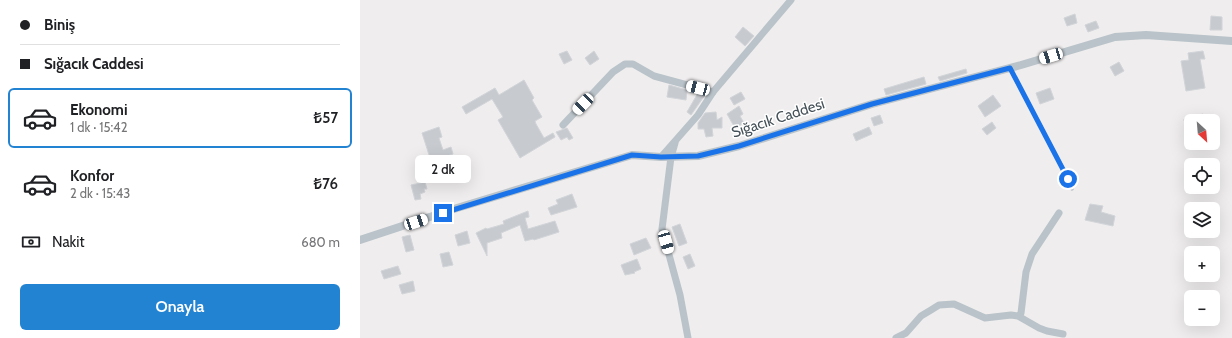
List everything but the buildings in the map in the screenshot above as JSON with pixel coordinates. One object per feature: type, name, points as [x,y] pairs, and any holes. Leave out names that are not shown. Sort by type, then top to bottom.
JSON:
[{"type":"street","points":[[661,157],[698,115],[713,92],[791,0]]},
{"type":"street","name":"Sığacık Caddesi","points":[[360,240],[464,206],[632,155],[661,157],[698,156],[739,146],[872,104],[1010,68],[1115,37],[1146,35],[1232,41]]},
{"type":"street","points":[[563,125],[613,72],[625,64],[633,64],[654,76],[713,92]]},
{"type":"street","points":[[676,139],[670,157],[662,229],[680,295],[688,338]]},
{"type":"street","points":[[1019,316],[1021,313],[1026,272],[1032,254],[1059,213]]},
{"type":"street","points":[[896,338],[906,333],[921,316],[939,305],[954,304],[985,318],[1011,315],[1019,316],[1043,330],[1063,334]]},
{"type":"lane","points":[[1010,68],[1063,168],[1072,189]]},
{"type":"route","points":[[443,213],[632,155],[661,157],[698,156],[739,146],[872,104],[1010,68],[1068,179]]}]
